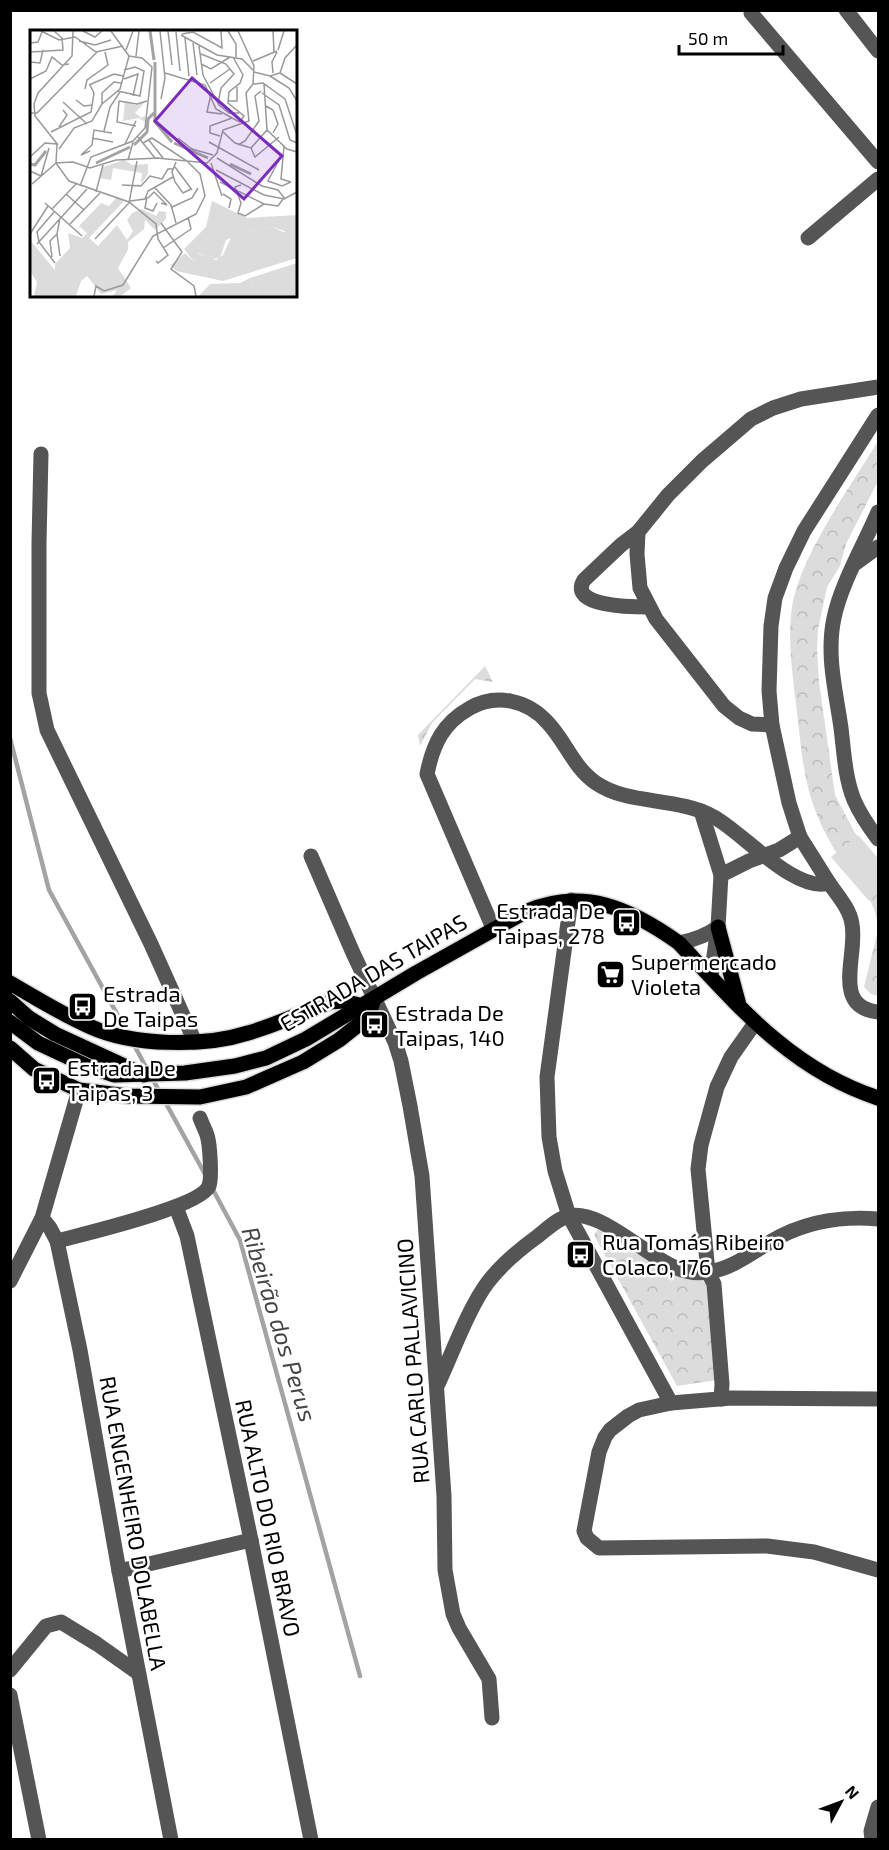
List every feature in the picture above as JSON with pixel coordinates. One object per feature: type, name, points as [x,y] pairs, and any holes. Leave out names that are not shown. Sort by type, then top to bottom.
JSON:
[{"type":"main road","name":"ESTRADA DAS TAIPAS","points":[[10,1022],[38,1043],[92,1061],[122,1076],[185,1073],[235,1066],[266,1058],[299,1043],[493,928],[542,905],[571,900],[591,901],[625,911],[658,928],[679,943],[770,1037],[830,1077],[857,1091],[879,1098]]},
{"type":"main road","points":[[718,927],[739,1005]]},
{"type":"main road","points":[[10,983],[91,1028],[128,1039],[195,1042],[229,1038],[249,1033],[330,1002],[368,1002],[368,1017],[339,1040],[303,1062],[246,1087],[200,1096],[128,1096],[79,1090],[34,1069],[10,1048]]},
{"type":"main road","name":"ESTRADA DAS TAIPAS","points":[[10,1001],[92,1061]]},
{"type":"street","points":[[846,10],[879,51]]},
{"type":"street","points":[[751,13],[879,162]]},
{"type":"street","points":[[808,238],[879,179]]},
{"type":"street","points":[[649,607],[603,603],[587,599],[580,590],[580,585],[621,545],[638,532],[668,495],[693,470],[751,419],[772,408],[801,399],[879,387]]},
{"type":"street","points":[[879,415],[804,531],[786,568],[771,626],[769,691],[772,725],[789,803],[800,837],[848,913],[853,925],[849,982],[852,995],[863,1009],[879,1012]]},
{"type":"street","points":[[41,454],[39,693],[46,730],[151,944],[195,1042]]},
{"type":"street","points":[[879,512],[840,596],[832,637],[833,681],[847,774],[854,799],[866,822],[879,839]]},
{"type":"street","points":[[638,532],[639,588],[649,607],[724,706],[739,718],[752,724],[772,725]]},
{"type":"street","points":[[856,563],[879,547]]},
{"type":"street","points":[[493,928],[427,774],[436,745],[447,724],[454,717],[479,703],[503,699],[526,706],[538,713],[557,734],[575,763],[597,784],[630,797],[670,801],[691,806],[733,829],[781,868],[808,883],[817,885],[829,883]]},
{"type":"street","points":[[701,811],[721,875],[718,927],[711,977]]},
{"type":"street","points":[[721,875],[790,844],[800,837]]},
{"type":"street","name":"RUA CARLO PALLAVICINO","points":[[311,856],[368,1002],[395,1042],[401,1061],[416,1135],[428,1251],[448,1595],[459,1628],[489,1679],[492,1718]]},
{"type":"street","points":[[571,900],[547,1077],[549,1137],[555,1171],[569,1216],[672,1403]]},
{"type":"street","points":[[679,943],[694,940],[718,927]]},
{"type":"street","points":[[721,1399],[722,1384],[714,1284],[708,1272],[698,1169],[701,1145],[717,1087],[731,1057],[755,1023]]},
{"type":"street","points":[[10,1281],[42,1218],[79,1090]]},
{"type":"street","points":[[57,1241],[176,1207],[202,1194],[208,1187],[210,1179],[208,1137],[200,1118]]},
{"type":"street","name":"RUA ALTO DO RIO BRAVO","points":[[176,1207],[187,1236],[311,1839]]},
{"type":"street","points":[[436,1386],[488,1282],[518,1251],[551,1226],[569,1216],[601,1221],[677,1268],[689,1273],[708,1272],[731,1265],[782,1236],[801,1228],[826,1221],[879,1219]]},
{"type":"street","name":"RUA ENGENHEIRO DOLABELLA","points":[[42,1218],[57,1241],[80,1350],[138,1674],[171,1839]]},
{"type":"street","points":[[879,1400],[721,1399],[672,1403],[639,1410],[627,1416],[605,1437],[599,1452],[584,1531],[591,1544],[598,1548],[788,1547],[879,1570]]},
{"type":"street","points":[[119,1571],[251,1540]]},
{"type":"street","points":[[10,1670],[46,1626],[61,1622],[97,1644],[138,1674]]},
{"type":"street","points":[[10,1695],[39,1839]]},
{"type":"street","points":[[872,1839],[871,1832],[879,1807]]},
{"type":"green space","points":[[878,441],[878,481],[846,544],[840,566],[827,587],[818,630],[817,649],[819,682],[835,795],[855,833],[878,864],[878,925],[871,903],[831,843],[811,798],[801,749],[790,633],[792,607],[805,566],[828,522]]},
{"type":"green space","points":[[485,666],[493,682],[475,679],[432,723],[420,746],[418,735]]},
{"type":"green space","points":[[858,835],[878,858],[878,893],[869,901],[831,857]]},
{"type":"green space","points":[[878,930],[878,996],[871,994],[864,987]]},
{"type":"green space","points":[[599,1228],[667,1272],[707,1282],[717,1380],[677,1386],[594,1235]]},
{"type":"waterway","name":"Ribeirão dos Perus","points":[[10,738],[49,890],[128,1034]]},
{"type":"waterway","name":"Ribeirão dos Perus","points":[[132,1041],[148,1071]]},
{"type":"waterway","name":"Ribeirão dos Perus","points":[[152,1078],[206,1176]]},
{"type":"waterway","name":"Ribeirão dos Perus","points":[[211,1186],[240,1240],[360,1676]]},
{"type":"place","name":"Estrada De Taipas, 278","points":[[626,923]]},
{"type":"place","name":"Supermercado Violeta","points":[[610,974]]},
{"type":"place","name":"Estrada De Taipas","points":[[82,1006]]},
{"type":"place","name":"Estrada De Taipas, 140","points":[[374,1025]]},
{"type":"place","name":"Estrada De Taipas, 3","points":[[46,1080]]},
{"type":"place","name":"Rua Tomás Ribeiro Colaco, 176","points":[[581,1254]]}]
